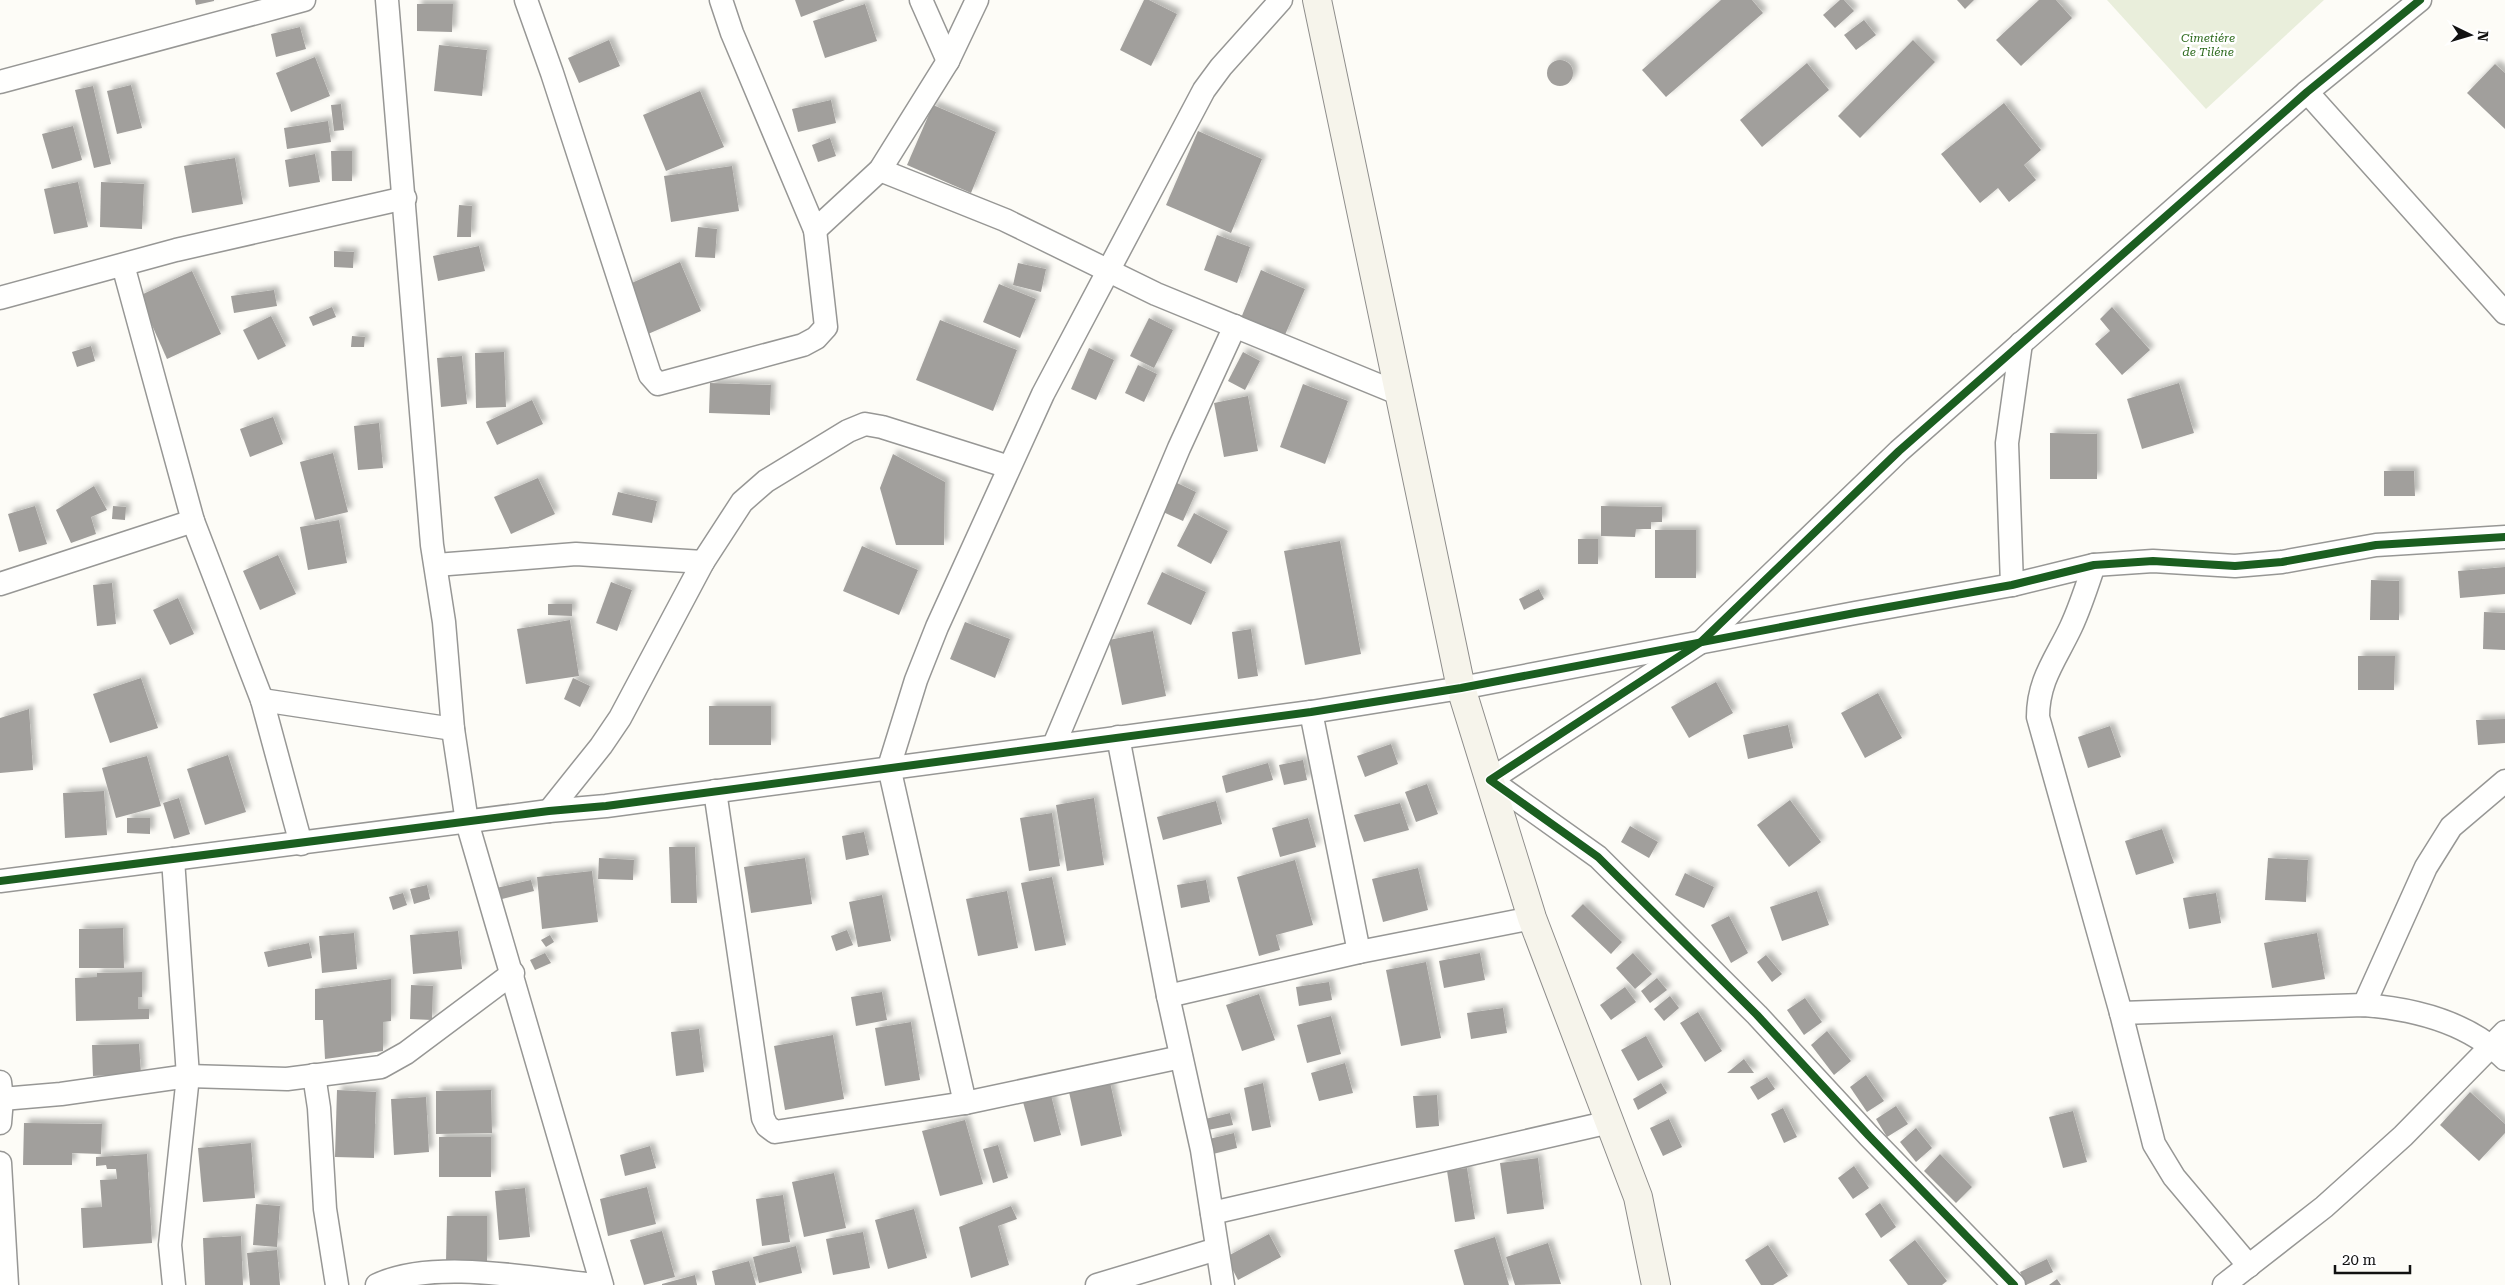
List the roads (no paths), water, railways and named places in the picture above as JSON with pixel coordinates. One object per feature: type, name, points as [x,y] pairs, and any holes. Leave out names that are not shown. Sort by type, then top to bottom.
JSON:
[{"type":"main road","points":[[1317,0],[1461,688],[1532,918],[1638,1197],[1656,1285]]},
{"type":"street","points":[[0,82],[304,0]]},
{"type":"street","points":[[387,0],[405,198],[409,277],[436,565],[444,622],[453,729],[467,822],[513,972],[602,1285]]},
{"type":"street","points":[[526,0],[552,72],[650,375],[658,384],[794,347],[816,338],[826,327],[815,230],[732,33],[721,0]]},
{"type":"street","points":[[922,0],[948,62]]},
{"type":"street","points":[[815,230],[880,170],[948,62],[977,0]]},
{"type":"street","points":[[965,1103],[889,767],[916,680],[937,627],[1043,394],[1204,90],[1221,67],[1281,0]]},
{"type":"street","points":[[2014,1285],[1869,1136],[1757,1015],[1598,857],[1490,780],[1701,642],[1899,451],[2307,92],[2420,0]]},
{"type":"street","points":[[2307,92],[2505,312]]},
{"type":"street","points":[[880,170],[1005,220],[1156,294],[1400,394]]},
{"type":"street","points":[[0,298],[176,250],[405,198]]},
{"type":"street","points":[[123,265],[194,521],[262,700],[301,844]]},
{"type":"street","points":[[1054,745],[1179,448],[1235,326]]},
{"type":"street","points":[[2012,585],[2007,443],[2021,343]]},
{"type":"street","points":[[548,811],[602,746],[620,718],[703,562],[742,502],[766,481],[848,431],[865,424],[882,426],[1009,467]]},
{"type":"street","points":[[0,584],[194,521]]},
{"type":"street","points":[[0,881],[715,791],[1118,736],[1311,712],[1461,688],[2012,585],[2094,565],[2154,562],[2235,566],[2282,562],[2376,545],[2505,537]]},
{"type":"street","points":[[436,565],[576,554],[703,562]]},
{"type":"street","points":[[2094,565],[2072,625],[2044,681],[2038,698],[2038,717],[2121,1013],[2154,1144],[2174,1177],[2249,1266]]},
{"type":"street","points":[[262,700],[453,729]]},
{"type":"street","points":[[1311,712],[1359,952]]},
{"type":"street","points":[[1118,736],[1168,996],[1202,1150],[1224,1285]]},
{"type":"street","points":[[2364,1005],[2426,867],[2451,827],[2505,781]]},
{"type":"street","points":[[715,791],[763,1118],[767,1126],[775,1132],[965,1103],[1181,1057]]},
{"type":"street","points":[[173,859],[188,1076],[170,1245],[174,1285]]},
{"type":"street","points":[[1168,996],[1359,952],[1532,918]]},
{"type":"street","points":[[0,1123],[1,1090],[61,1094],[188,1076],[286,1079],[381,1067],[406,1053],[513,972]]},
{"type":"street","points":[[2121,1013],[2364,1005],[2399,1008],[2435,1016],[2500,1045],[2324,1207],[2224,1285]]},
{"type":"street","points":[[314,1075],[319,1108],[325,1209],[336,1285]]},
{"type":"street","points":[[1212,1214],[1610,1122]]},
{"type":"street","points":[[0,1163],[7,1285]]},
{"type":"street","points":[[1097,1285],[1217,1249]]},
{"type":"street","points":[[377,1285],[390,1279],[437,1270],[596,1285]]},
{"type":"park label","name":"Cimetiére de Tiléne","points":[[2208,45]]}]
